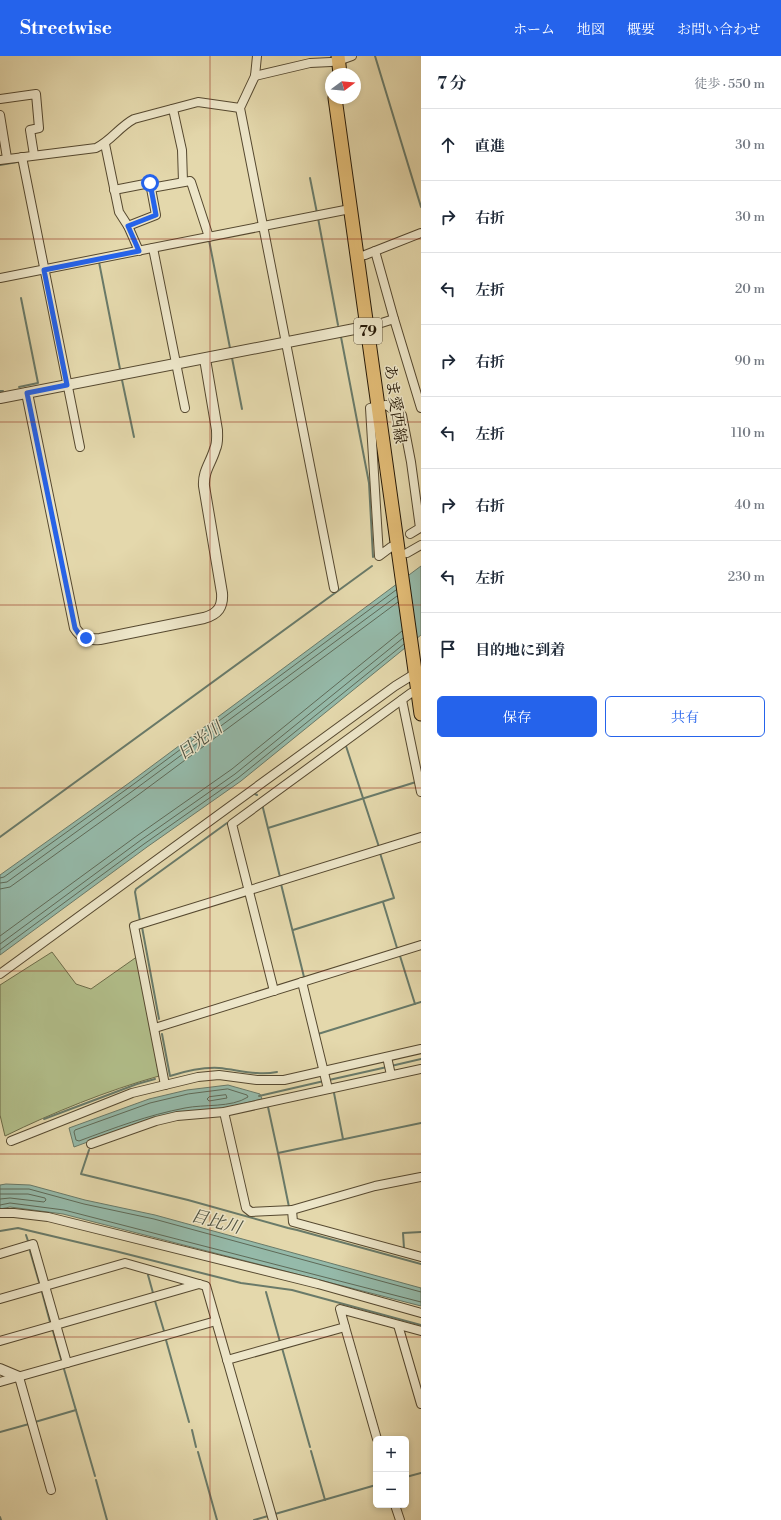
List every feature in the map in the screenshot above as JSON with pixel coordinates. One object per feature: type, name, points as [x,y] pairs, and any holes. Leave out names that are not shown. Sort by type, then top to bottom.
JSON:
[{"type":"main road","name":"あま愛西線","points":[[337,104],[350,209],[371,326],[401,561],[404,559],[417,665],[421,714]]},
{"type":"main road","name":"あま愛西線","points":[[345,104],[370,253],[371,326]]},
{"type":"street","points":[[257,56],[255,76],[240,108],[262,227],[334,588]]},
{"type":"street","points":[[255,76],[310,63],[334,62],[352,56]]},
{"type":"street","points":[[0,99],[36,94],[39,128],[30,130],[34,155]]},
{"type":"street","points":[[0,115],[3,159],[96,148],[105,144],[126,123],[134,119],[198,102],[240,108]]},
{"type":"street","points":[[173,109],[182,150],[183,182]]},
{"type":"street","points":[[105,144],[118,212],[128,226],[139,251]]},
{"type":"street","points":[[22,157],[80,447]]},
{"type":"street","points":[[151,188],[190,181],[193,184],[208,237]]},
{"type":"street","points":[[114,190],[150,183],[156,215],[128,226]]},
{"type":"street","points":[[0,278],[350,209]]},
{"type":"street","points":[[421,233],[370,253],[394,319],[421,408]]},
{"type":"street","points":[[153,248],[185,408]]},
{"type":"street","points":[[0,398],[371,326],[394,319]]},
{"type":"street","points":[[27,393],[75,628],[79,634],[86,638],[95,640],[204,618],[221,609],[223,601],[222,593],[204,486],[205,472],[216,448],[217,439],[217,430],[205,359]]},
{"type":"street","points":[[392,547],[379,556],[370,408],[382,405],[402,415],[411,462],[420,528],[410,534]]},
{"type":"street","points":[[404,559],[421,545]]},
{"type":"street","points":[[0,974],[376,700],[417,665]]},
{"type":"street","points":[[274,990],[232,824],[411,692]]},
{"type":"street","points":[[402,700],[421,792]]},
{"type":"street","points":[[165,1085],[134,926],[421,837]]},
{"type":"street","points":[[155,1028],[421,945]]},
{"type":"street","points":[[302,982],[328,1087]]},
{"type":"street","points":[[11,1141],[132,1093],[198,1077],[219,1075],[257,1080],[276,1080],[324,1073],[421,1049]]},
{"type":"street","points":[[387,1057],[391,1075]]},
{"type":"street","points":[[91,1144],[156,1121],[177,1116],[224,1112],[328,1087],[421,1069]]},
{"type":"street","points":[[224,1112],[246,1208],[251,1212],[292,1210],[375,1186],[421,1176]]},
{"type":"street","points":[[292,1210],[293,1222],[421,1257]]},
{"type":"street","points":[[0,1213],[48,1217],[318,1284],[421,1313]]},
{"type":"street","points":[[0,1254],[33,1244],[67,1363]]},
{"type":"street","points":[[0,1299],[125,1263],[206,1286],[273,1520]]},
{"type":"street","points":[[0,1341],[199,1284]]},
{"type":"street","points":[[376,1436],[340,1309],[421,1331]]},
{"type":"street","points":[[0,1382],[216,1321]]},
{"type":"street","points":[[398,1325],[421,1404]]},
{"type":"street","points":[[227,1360],[345,1327]]},
{"type":"street","points":[[0,1370],[19,1377]]},
{"type":"street","points":[[19,1377],[51,1490]]},
{"type":"street","points":[[397,1508],[400,1520]]},
{"type":"green space","points":[[52,952],[76,984],[91,989],[138,956],[159,1076],[119,1088],[80,1103],[5,1136],[0,1115],[0,985]]},
{"type":"water","name":"日光川","points":[[421,566],[421,635],[241,781],[147,847],[0,955],[0,875],[129,783]]},
{"type":"water","points":[[228,1085],[260,1094],[262,1099],[123,1129],[74,1147],[69,1128],[149,1099],[187,1090]]},
{"type":"water","points":[[0,1185],[30,1185],[85,1200],[155,1215],[421,1288],[421,1306],[63,1214],[10,1207],[0,1209]]},
{"type":"waterway","points":[[375,56],[421,207]]},
{"type":"waterway","points":[[0,165],[17,162]]},
{"type":"waterway","points":[[310,178],[317,213]]},
{"type":"waterway","points":[[318,218],[338,325]]},
{"type":"waterway","points":[[209,240],[230,348]]},
{"type":"waterway","points":[[99,262],[120,369]]},
{"type":"waterway","points":[[19,387],[38,383],[21,298]]},
{"type":"waterway","points":[[341,337],[369,483],[373,557]]},
{"type":"waterway","points":[[232,358],[242,409]]},
{"type":"waterway","points":[[122,380],[134,437]]},
{"type":"waterway","points":[[0,837],[372,566]]},
{"type":"waterway","points":[[346,746],[379,847]]},
{"type":"waterway","points":[[268,828],[416,782]]},
{"type":"waterway","points":[[262,804],[280,877]]},
{"type":"waterway","points":[[140,921],[135,892],[136,889],[227,823]]},
{"type":"waterway","points":[[293,930],[394,898],[380,853]]},
{"type":"waterway","points":[[281,884],[304,977]]},
{"type":"waterway","points":[[383,902],[397,948]]},
{"type":"waterway","points":[[142,927],[159,1019]]},
{"type":"waterway","points":[[400,956],[415,1004]]},
{"type":"waterway","points":[[318,1034],[421,1002]]},
{"type":"waterway","points":[[162,1034],[170,1076],[182,1072],[206,1068],[219,1068],[256,1073],[277,1072]]},
{"type":"waterway","points":[[391,1066],[421,1059]]},
{"type":"waterway","points":[[329,1080],[387,1067]]},
{"type":"waterway","points":[[44,1119],[137,1084],[155,1079]]},
{"type":"waterway","points":[[259,1096],[324,1081]]},
{"type":"waterway","points":[[334,1093],[343,1139]]},
{"type":"waterway","points":[[268,1107],[278,1153]]},
{"type":"waterway","points":[[289,1207],[278,1153],[421,1123]]},
{"type":"waterway","name":"目比川","points":[[89,1150],[81,1174],[188,1200],[421,1264]]},
{"type":"waterway","points":[[0,1231],[18,1228],[241,1283],[292,1290],[421,1325]]},
{"type":"waterway","points":[[404,1248],[403,1233],[421,1232]]},
{"type":"waterway","points":[[26,1235],[28,1241]]},
{"type":"waterway","points":[[30,1251],[39,1282]]},
{"type":"waterway","points":[[148,1275],[153,1293]]},
{"type":"waterway","points":[[42,1292],[50,1322]]},
{"type":"waterway","points":[[266,1292],[280,1342]]},
{"type":"waterway","points":[[155,1301],[164,1331]]},
{"type":"waterway","points":[[53,1331],[61,1359]]},
{"type":"waterway","points":[[166,1340],[189,1422]]},
{"type":"waterway","points":[[282,1348],[310,1447]]},
{"type":"waterway","points":[[64,1369],[95,1476]]},
{"type":"waterway","points":[[35,1422],[76,1410]]},
{"type":"waterway","points":[[0,1432],[29,1424]]},
{"type":"waterway","points":[[192,1430],[196,1447]]},
{"type":"waterway","points":[[311,1451],[325,1500]]},
{"type":"waterway","points":[[198,1452],[217,1520]]},
{"type":"waterway","points":[[409,1476],[421,1473]]},
{"type":"waterway","points":[[96,1480],[107,1520]]},
{"type":"waterway","points":[[275,1514],[373,1486]]},
{"type":"waterway","points":[[254,1520],[268,1516]]},
{"type":"route","points":[[86,638],[79,634],[75,628],[27,393],[67,385],[44,270],[139,251],[128,226],[156,215],[150,183]]}]
